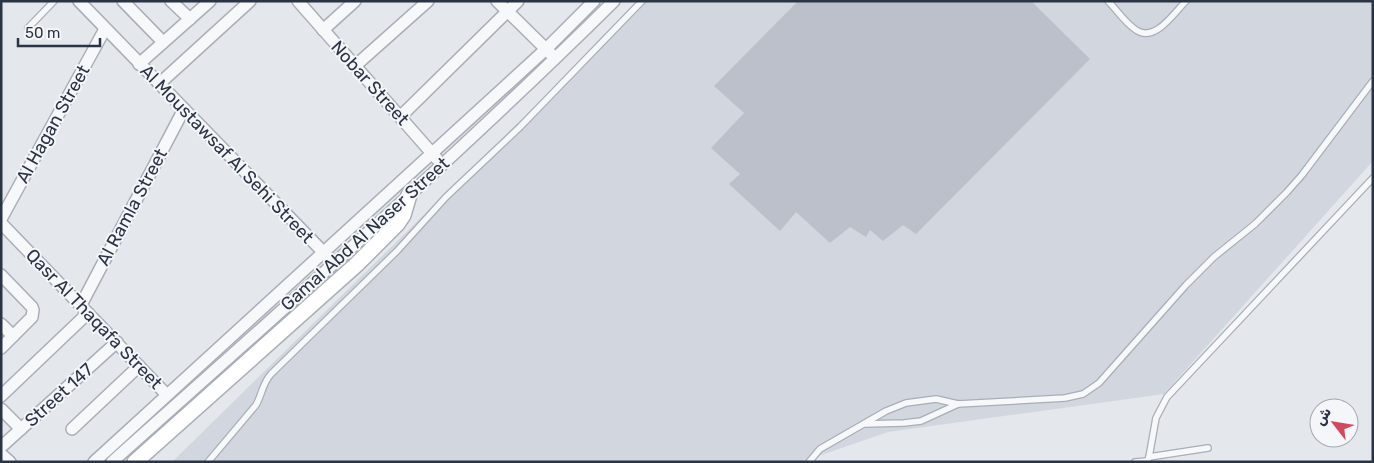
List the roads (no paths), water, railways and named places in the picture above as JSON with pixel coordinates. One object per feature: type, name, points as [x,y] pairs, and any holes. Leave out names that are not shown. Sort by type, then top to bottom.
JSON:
[{"type":"main road","points":[[136,462],[358,264],[397,224],[403,215],[409,195]]},
{"type":"street","name":"Al Moustawsaf Al Sehi Street","points":[[79,1],[334,264]]},
{"type":"street","points":[[123,1],[164,42]]},
{"type":"street","points":[[171,1],[190,19]]},
{"type":"street","points":[[140,64],[210,1]]},
{"type":"street","points":[[159,84],[250,1]]},
{"type":"street","name":"Nobar Street","points":[[298,1],[442,164]]},
{"type":"street","points":[[323,30],[355,1]]},
{"type":"street","points":[[355,66],[428,1]]},
{"type":"street","points":[[497,1],[556,59]]},
{"type":"street","points":[[400,117],[518,1]]},
{"type":"street","name":"Gamal Abd Al Naser Street","points":[[94,462],[166,394],[324,253],[546,49],[594,1]]},
{"type":"street","name":"Gamal Abd Al Naser Street","points":[[112,462],[334,264],[556,59],[614,1]]},
{"type":"street","name":"Al Hagan Street","points":[[1,219],[105,29]]},
{"type":"street","name":"Al Ramla Street","points":[[1,396],[85,309],[184,110]]},
{"type":"street","name":"Qasr Al Thaqafa Street","points":[[1,223],[166,394]]},
{"type":"street","points":[[1,275],[33,310],[32,317],[1,348]]},
{"type":"street","points":[[1,324],[13,336]]},
{"type":"street","name":"Street 147","points":[[1,447],[117,342]]},
{"type":"street","points":[[72,429],[139,366]]},
{"type":"street","points":[[1,409],[21,429]]},
{"type":"street","points":[[1,454],[10,462]]},
{"type":"lane","points":[[28,28],[54,1]]},
{"type":"lane","points":[[208,462],[256,406],[263,384],[270,374],[397,251],[446,197],[514,133],[642,1]]},
{"type":"lane","points":[[1108,1],[1132,27],[1140,32],[1150,33],[1159,29],[1186,1]]},
{"type":"lane","points":[[809,462],[820,449],[886,411],[906,403],[936,399],[958,404],[1066,398],[1083,394],[1092,389],[1186,284],[1214,257],[1255,224],[1287,192],[1373,81]]},
{"type":"lane","points":[[1148,460],[1156,418],[1167,397],[1373,178]]},
{"type":"lane","points":[[864,424],[921,421],[958,404]]},
{"type":"lane","points":[[1135,462],[1208,448]]}]
